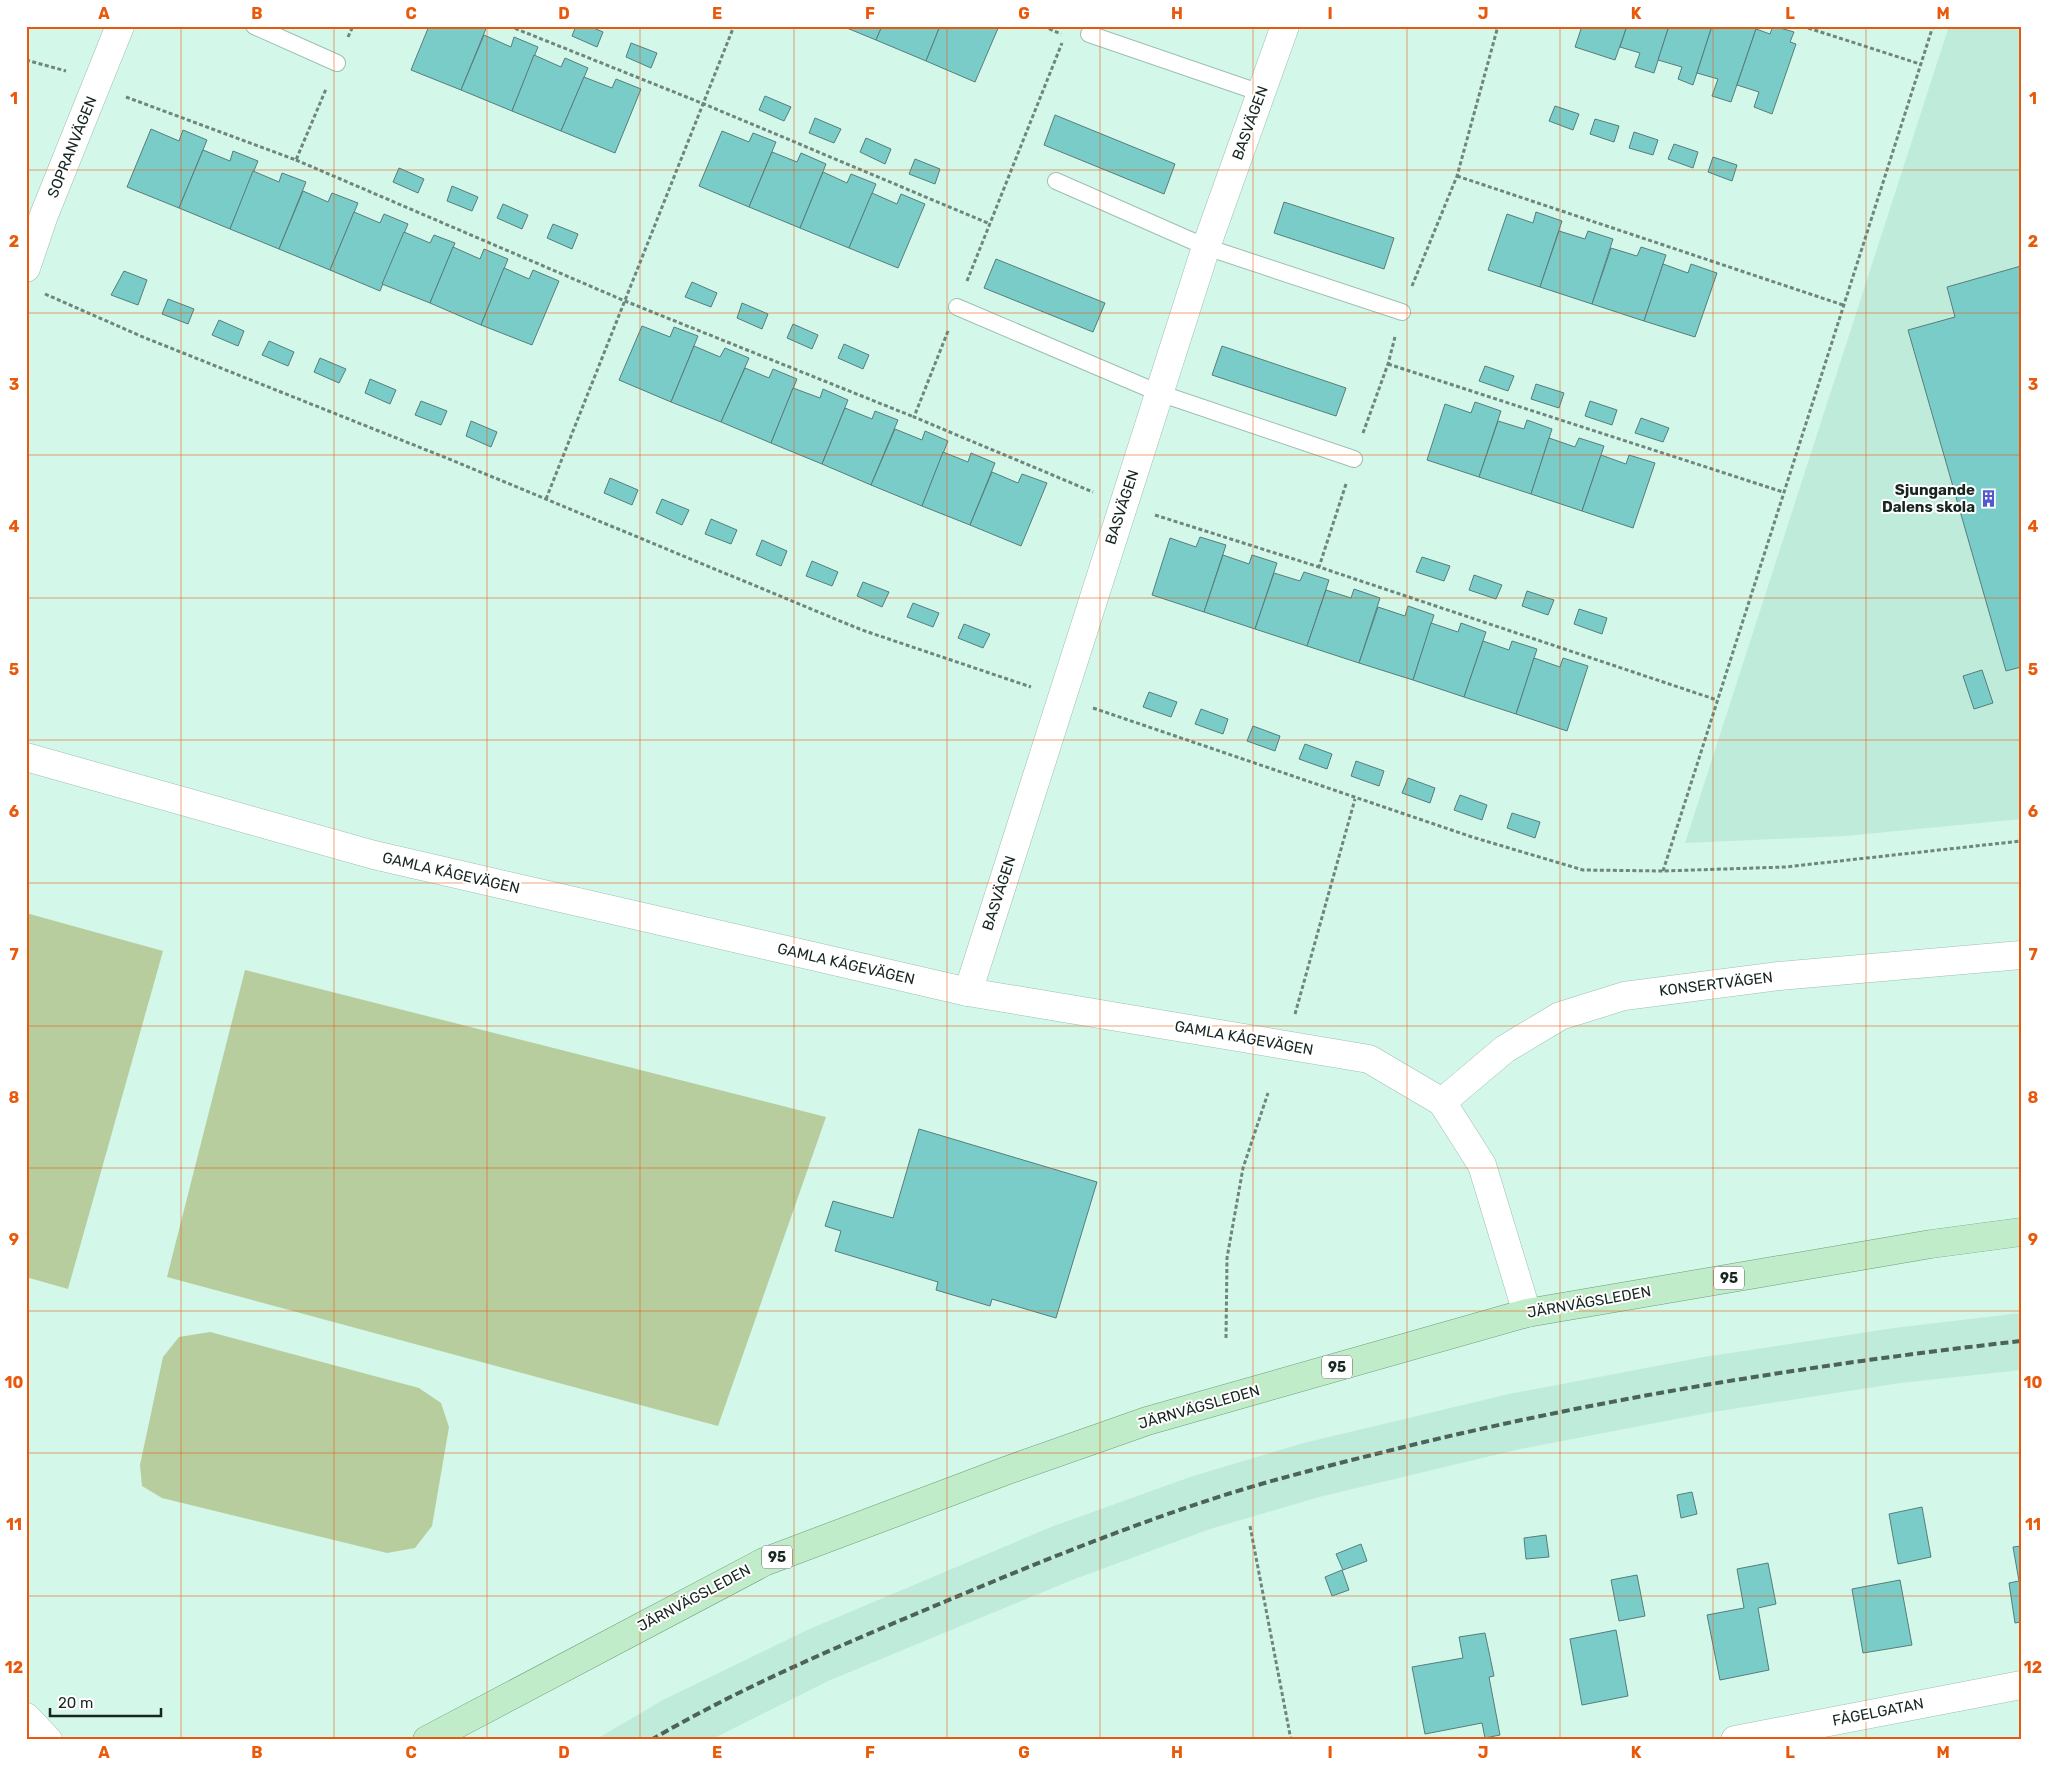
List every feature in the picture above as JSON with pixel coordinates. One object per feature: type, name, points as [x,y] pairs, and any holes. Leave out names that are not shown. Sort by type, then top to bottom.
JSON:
[{"type":"main road","name":"JÄRNVÄGSLEDEN","points":[[428,1740],[773,1558],[1008,1470],[1147,1421],[1527,1313],[1903,1249],[2021,1232]]},
{"type":"street","name":"SOPRANVÄGEN","points":[[26,268],[44,215],[120,26]]},
{"type":"street","name":"BASVÄGEN","points":[[968,992],[1206,247],[1285,26]]},
{"type":"street","name":"GAMLA KÅGEVÄGEN","points":[[26,757],[374,855],[968,992],[1369,1059],[1442,1102],[1482,1165],[1527,1313]]},
{"type":"street","name":"KONSERTVÄGEN","points":[[1442,1102],[1505,1049],[1560,1016],[1624,996],[1779,976],[2021,955]]},
{"type":"street","name":"FÅGELGATAN","points":[[1735,1740],[2021,1685]]},
{"type":"street","points":[[26,1718],[48,1740]]},
{"type":"lane","points":[[254,26],[337,64]]},
{"type":"lane","points":[[1089,34],[1261,93]]},
{"type":"lane","points":[[1056,181],[1206,247],[1402,312]]},
{"type":"lane","points":[[957,307],[1159,393],[1354,459]]},
{"type":"path","points":[[296,160],[353,26]]},
{"type":"path","points":[[509,26],[704,104],[990,224]]},
{"type":"path","points":[[546,499],[734,26]]},
{"type":"path","points":[[1044,26],[1065,35]]},
{"type":"path","points":[[1319,568],[1354,459],[1388,364],[1402,312],[1456,176],[1498,26]]},
{"type":"path","points":[[1802,26],[1920,64]]},
{"type":"path","points":[[1663,871],[1933,26]]},
{"type":"path","points":[[26,60],[82,76],[96,86],[296,160],[625,301],[914,417]]},
{"type":"path","points":[[1456,176],[1843,305]]},
{"type":"path","points":[[44,293],[142,337],[546,499],[862,630],[1472,838],[1583,870],[1663,871],[1785,867],[2021,841]]},
{"type":"path","points":[[1388,364],[1783,492]]},
{"type":"path","points":[[1123,505],[1717,700]]},
{"type":"path","points":[[1294,1015],[1355,799]]},
{"type":"path","points":[[1226,1338],[1226,1258],[1243,1168],[1268,1093]]},
{"type":"path","points":[[1250,1526],[1291,1740]]},
{"type":"shaded area","points":[[1949,26],[2021,26],[2021,819],[1845,836],[1685,843]]},
{"type":"shaded area","points":[[26,913],[163,951],[68,1289],[26,1277]]},
{"type":"shaded area","points":[[245,970],[826,1117],[718,1426],[167,1277]]},
{"type":"shaded area","points":[[2021,1313],[2021,1370],[1900,1383],[1713,1412],[1520,1449],[1319,1497],[1210,1529],[1072,1580],[828,1681],[710,1740],[595,1740],[663,1700],[805,1631],[1051,1527],[1193,1476],[1304,1443],[1509,1394],[1704,1357],[1894,1328]]},
{"type":"shaded area","points":[[210,1332],[419,1388],[441,1403],[449,1427],[432,1526],[415,1548],[387,1553],[162,1498],[142,1486],[140,1465],[163,1357],[179,1337]]},
{"type":"building","points":[[429,26],[487,26],[461,90],[411,70]]},
{"type":"building","points":[[576,26],[589,26],[603,32],[597,47],[572,36]]},
{"type":"building","points":[[842,26],[882,26],[876,40]]},
{"type":"building","points":[[882,26],[940,26],[926,61],[876,40]]},
{"type":"building","points":[[940,26],[999,26],[975,82],[926,61]]},
{"type":"building","points":[[1582,26],[1627,26],[1615,60],[1575,47]]},
{"type":"building","points":[[1627,26],[1669,26],[1654,73],[1635,67],[1640,53],[1620,47]]},
{"type":"building","points":[[1669,26],[1712,26],[1693,85],[1678,79],[1682,67],[1658,60]]},
{"type":"building","points":[[1712,26],[1753,26],[1756,29],[1731,102],[1712,96],[1718,79],[1697,73]]},
{"type":"building","points":[[1773,26],[1794,32],[1790,42],[1796,44],[1772,114],[1754,107],[1759,92],[1737,85],[1756,29],[1770,34]]},
{"type":"building","points":[[484,35],[511,47],[514,37],[538,47],[512,111],[461,90]]},
{"type":"building","points":[[631,43],[657,53],[651,68],[626,57]]},
{"type":"building","points":[[534,55],[561,67],[565,58],[588,68],[561,131],[512,111]]},
{"type":"building","points":[[584,77],[612,88],[616,79],[641,89],[615,153],[561,131]]},
{"type":"building","points":[[765,96],[791,107],[784,121],[759,110]]},
{"type":"building","points":[[1555,106],[1579,114],[1573,130],[1549,121]]},
{"type":"building","points":[[1055,115],[1175,164],[1164,194],[1044,145]]},
{"type":"building","points":[[815,118],[841,129],[834,143],[809,133]]},
{"type":"building","points":[[1595,119],[1619,126],[1614,142],[1590,134]]},
{"type":"building","points":[[151,129],[179,141],[183,130],[207,140],[179,208],[127,187]]},
{"type":"building","points":[[722,131],[749,142],[753,133],[776,142],[749,207],[699,186]]},
{"type":"building","points":[[1634,132],[1658,140],[1653,155],[1629,148]]},
{"type":"building","points":[[866,138],[891,149],[885,164],[860,152]]},
{"type":"building","points":[[1674,144],[1698,152],[1693,168],[1668,159]]},
{"type":"building","points":[[203,150],[230,161],[233,151],[258,161],[230,229],[179,208]]},
{"type":"building","points":[[772,152],[797,162],[801,153],[826,164],[800,228],[749,207]]},
{"type":"building","points":[[1713,157],[1737,165],[1732,181],[1708,172]]},
{"type":"building","points":[[915,159],[940,169],[935,184],[909,174]]},
{"type":"building","points":[[399,168],[424,179],[418,193],[393,182]]},
{"type":"building","points":[[253,171],[279,182],[282,173],[306,182],[279,249],[230,229]]},
{"type":"building","points":[[823,172],[847,183],[851,174],[876,184],[849,248],[800,228]]},
{"type":"building","points":[[452,186],[478,197],[472,211],[447,201]]},
{"type":"building","points":[[303,191],[328,202],[332,193],[358,203],[330,270],[279,249]]},
{"type":"building","points":[[872,193],[897,204],[901,194],[925,204],[898,268],[849,248]]},
{"type":"building","points":[[1284,202],[1394,238],[1384,269],[1274,233]]},
{"type":"building","points":[[503,204],[528,215],[522,229],[497,218]]},
{"type":"building","points":[[354,212],[380,223],[384,214],[408,224],[380,291],[330,270]]},
{"type":"building","points":[[1536,212],[1562,221],[1540,287],[1488,270],[1507,214],[1533,223]]},
{"type":"building","points":[[553,224],[578,234],[572,249],[547,238]]},
{"type":"building","points":[[1559,231],[1585,239],[1588,231],[1613,239],[1592,304],[1540,287]]},
{"type":"building","points":[[404,232],[430,243],[434,235],[455,243],[430,303],[382,284]]},
{"type":"building","points":[[453,247],[480,259],[484,249],[508,259],[481,325],[430,303]]},
{"type":"building","points":[[1641,247],[1666,255],[1644,321],[1592,304],[1611,248],[1637,256]]},
{"type":"building","points":[[996,259],[1105,303],[1093,332],[984,288]]},
{"type":"building","points":[[1663,264],[1688,273],[1691,264],[1717,273],[1695,337],[1644,321]]},
{"type":"building","name":"Sjungande Dalens skola","points":[[2021,266],[2021,667],[2006,671],[1908,330],[1955,317],[1947,287]]},
{"type":"building","points":[[504,268],[529,279],[533,270],[559,281],[532,345],[481,325]]},
{"type":"building","points":[[124,271],[147,280],[138,305],[111,295]]},
{"type":"building","points":[[692,282],[717,293],[711,307],[685,297]]},
{"type":"building","points":[[168,299],[194,309],[188,324],[162,314]]},
{"type":"building","points":[[742,303],[768,314],[762,329],[737,318]]},
{"type":"building","points":[[219,320],[244,331],[238,346],[212,335]]},
{"type":"building","points":[[793,324],[818,335],[812,349],[787,338]]},
{"type":"building","points":[[642,326],[670,337],[674,327],[698,336],[671,402],[619,380]]},
{"type":"building","points":[[269,341],[294,352],[288,366],[262,355]]},
{"type":"building","points":[[844,344],[869,355],[863,369],[838,358]]},
{"type":"building","points":[[694,346],[720,357],[725,348],[749,358],[721,422],[671,402]]},
{"type":"building","points":[[1222,346],[1346,388],[1336,416],[1212,375]]},
{"type":"building","points":[[320,358],[346,369],[339,383],[314,372]]},
{"type":"building","points":[[1485,366],[1514,376],[1508,391],[1479,381]]},
{"type":"building","points":[[745,368],[769,378],[773,369],[797,379],[771,443],[721,422]]},
{"type":"building","points":[[370,379],[396,390],[390,404],[365,393]]},
{"type":"building","points":[[1536,384],[1564,393],[1559,408],[1531,399]]},
{"type":"building","points":[[793,388],[820,398],[823,389],[848,400],[822,464],[771,443]]},
{"type":"building","points":[[421,401],[447,411],[441,425],[415,415]]},
{"type":"building","points":[[1590,401],[1617,410],[1612,425],[1585,416]]},
{"type":"building","points":[[1475,402],[1501,411],[1479,477],[1427,460],[1445,404],[1471,413]]},
{"type":"building","points":[[845,408],[872,419],[875,411],[898,420],[871,485],[822,464]]},
{"type":"building","points":[[1641,418],[1669,428],[1663,442],[1635,433]]},
{"type":"building","points":[[1527,420],[1552,429],[1531,494],[1479,477],[1498,421],[1524,429]]},
{"type":"building","points":[[471,421],[497,432],[491,447],[466,436]]},
{"type":"building","points":[[895,429],[922,440],[925,431],[948,441],[922,506],[871,485]]},
{"type":"building","points":[[1549,438],[1575,447],[1579,438],[1604,446],[1582,511],[1531,494]]},
{"type":"building","points":[[943,452],[968,462],[971,453],[995,463],[970,525],[922,506]]},
{"type":"building","points":[[1601,455],[1626,464],[1629,455],[1655,463],[1633,528],[1582,511]]},
{"type":"building","points":[[992,472],[1018,483],[1022,474],[1047,483],[1021,546],[970,525]]},
{"type":"building","points":[[610,478],[638,490],[632,505],[604,493]]},
{"type":"building","points":[[662,499],[689,510],[682,525],[656,513]]},
{"type":"building","points":[[711,519],[737,530],[731,544],[705,534]]},
{"type":"building","points":[[1200,537],[1226,545],[1204,612],[1152,595],[1170,538],[1196,547]]},
{"type":"building","points":[[762,540],[787,551],[781,566],[756,555]]},
{"type":"building","points":[[1223,555],[1249,564],[1252,555],[1277,563],[1255,629],[1204,612]]},
{"type":"building","points":[[1422,557],[1450,566],[1444,581],[1416,572]]},
{"type":"building","points":[[812,561],[838,572],[832,586],[806,576]]},
{"type":"building","points":[[1304,572],[1329,580],[1307,646],[1255,629],[1274,573],[1300,581]]},
{"type":"building","points":[[1474,575],[1502,585],[1496,599],[1469,590]]},
{"type":"building","points":[[863,582],[889,592],[882,607],[857,596]]},
{"type":"building","points":[[1354,589],[1380,598],[1359,663],[1307,646],[1326,590],[1351,598]]},
{"type":"building","points":[[1527,591],[1554,600],[1548,615],[1522,606]]},
{"type":"building","points":[[913,603],[939,613],[933,627],[907,617]]},
{"type":"building","points":[[1408,606],[1434,615],[1413,680],[1359,663],[1378,607],[1405,616]]},
{"type":"building","points":[[1579,609],[1607,618],[1602,634],[1574,624]]},
{"type":"building","points":[[1431,623],[1458,632],[1461,623],[1486,632],[1464,697],[1413,680]]},
{"type":"building","points":[[964,624],[990,634],[983,648],[958,638]]},
{"type":"building","points":[[1483,641],[1509,650],[1512,641],[1537,649],[1516,714],[1464,697]]},
{"type":"building","points":[[1534,658],[1560,667],[1563,658],[1588,666],[1567,731],[1516,714]]},
{"type":"building","points":[[1982,670],[1993,703],[1974,709],[1963,676]]},
{"type":"building","points":[[1149,692],[1177,702],[1171,717],[1143,707]]},
{"type":"building","points":[[1201,709],[1228,719],[1223,734],[1195,724]]},
{"type":"building","points":[[1253,726],[1280,736],[1275,751],[1247,741]]},
{"type":"building","points":[[1305,744],[1332,754],[1327,769],[1299,759]]},
{"type":"building","points":[[1356,761],[1384,771],[1379,786],[1351,776]]},
{"type":"building","points":[[1408,778],[1435,788],[1430,803],[1402,793]]},
{"type":"building","points":[[1460,795],[1487,805],[1482,820],[1454,810]]},
{"type":"building","points":[[1512,813],[1540,822],[1535,838],[1507,828]]},
{"type":"building","points":[[919,1129],[1097,1182],[1056,1318],[992,1299],[990,1306],[936,1290],[938,1282],[835,1251],[841,1231],[825,1226],[833,1201],[893,1218]]},
{"type":"building","points":[[1692,1492],[1697,1514],[1681,1518],[1677,1495]]},
{"type":"building","points":[[1922,1507],[1931,1557],[1898,1564],[1889,1514]]},
{"type":"building","points":[[1546,1535],[1549,1557],[1526,1559],[1524,1538]]},
{"type":"building","points":[[1361,1544],[1367,1561],[1343,1570],[1336,1554]]},
{"type":"building","points":[[2021,1546],[2021,1622],[2015,1623],[2009,1583],[2019,1581],[2013,1547]]},
{"type":"building","points":[[1768,1563],[1776,1604],[1758,1608],[1769,1670],[1720,1680],[1707,1615],[1744,1608],[1737,1569]]},
{"type":"building","points":[[1342,1570],[1349,1590],[1332,1596],[1325,1577]]},
{"type":"building","points":[[1637,1575],[1645,1616],[1619,1621],[1611,1580]]},
{"type":"building","points":[[1900,1580],[1912,1645],[1863,1653],[1852,1589]]},
{"type":"building","points":[[1616,1630],[1628,1696],[1582,1705],[1570,1639]]},
{"type":"building","points":[[1485,1633],[1494,1676],[1489,1677],[1500,1735],[1485,1738],[1482,1723],[1425,1734],[1412,1667],[1463,1658],[1459,1637]]},
{"type":"railway","points":[[651,1740],[751,1687],[890,1625],[1096,1540],[1254,1486],[1416,1444],[1641,1396],[1792,1371],[2021,1341]]},
{"type":"place","name":"Sjungande Dalens skola","points":[[1989,499]]}]
